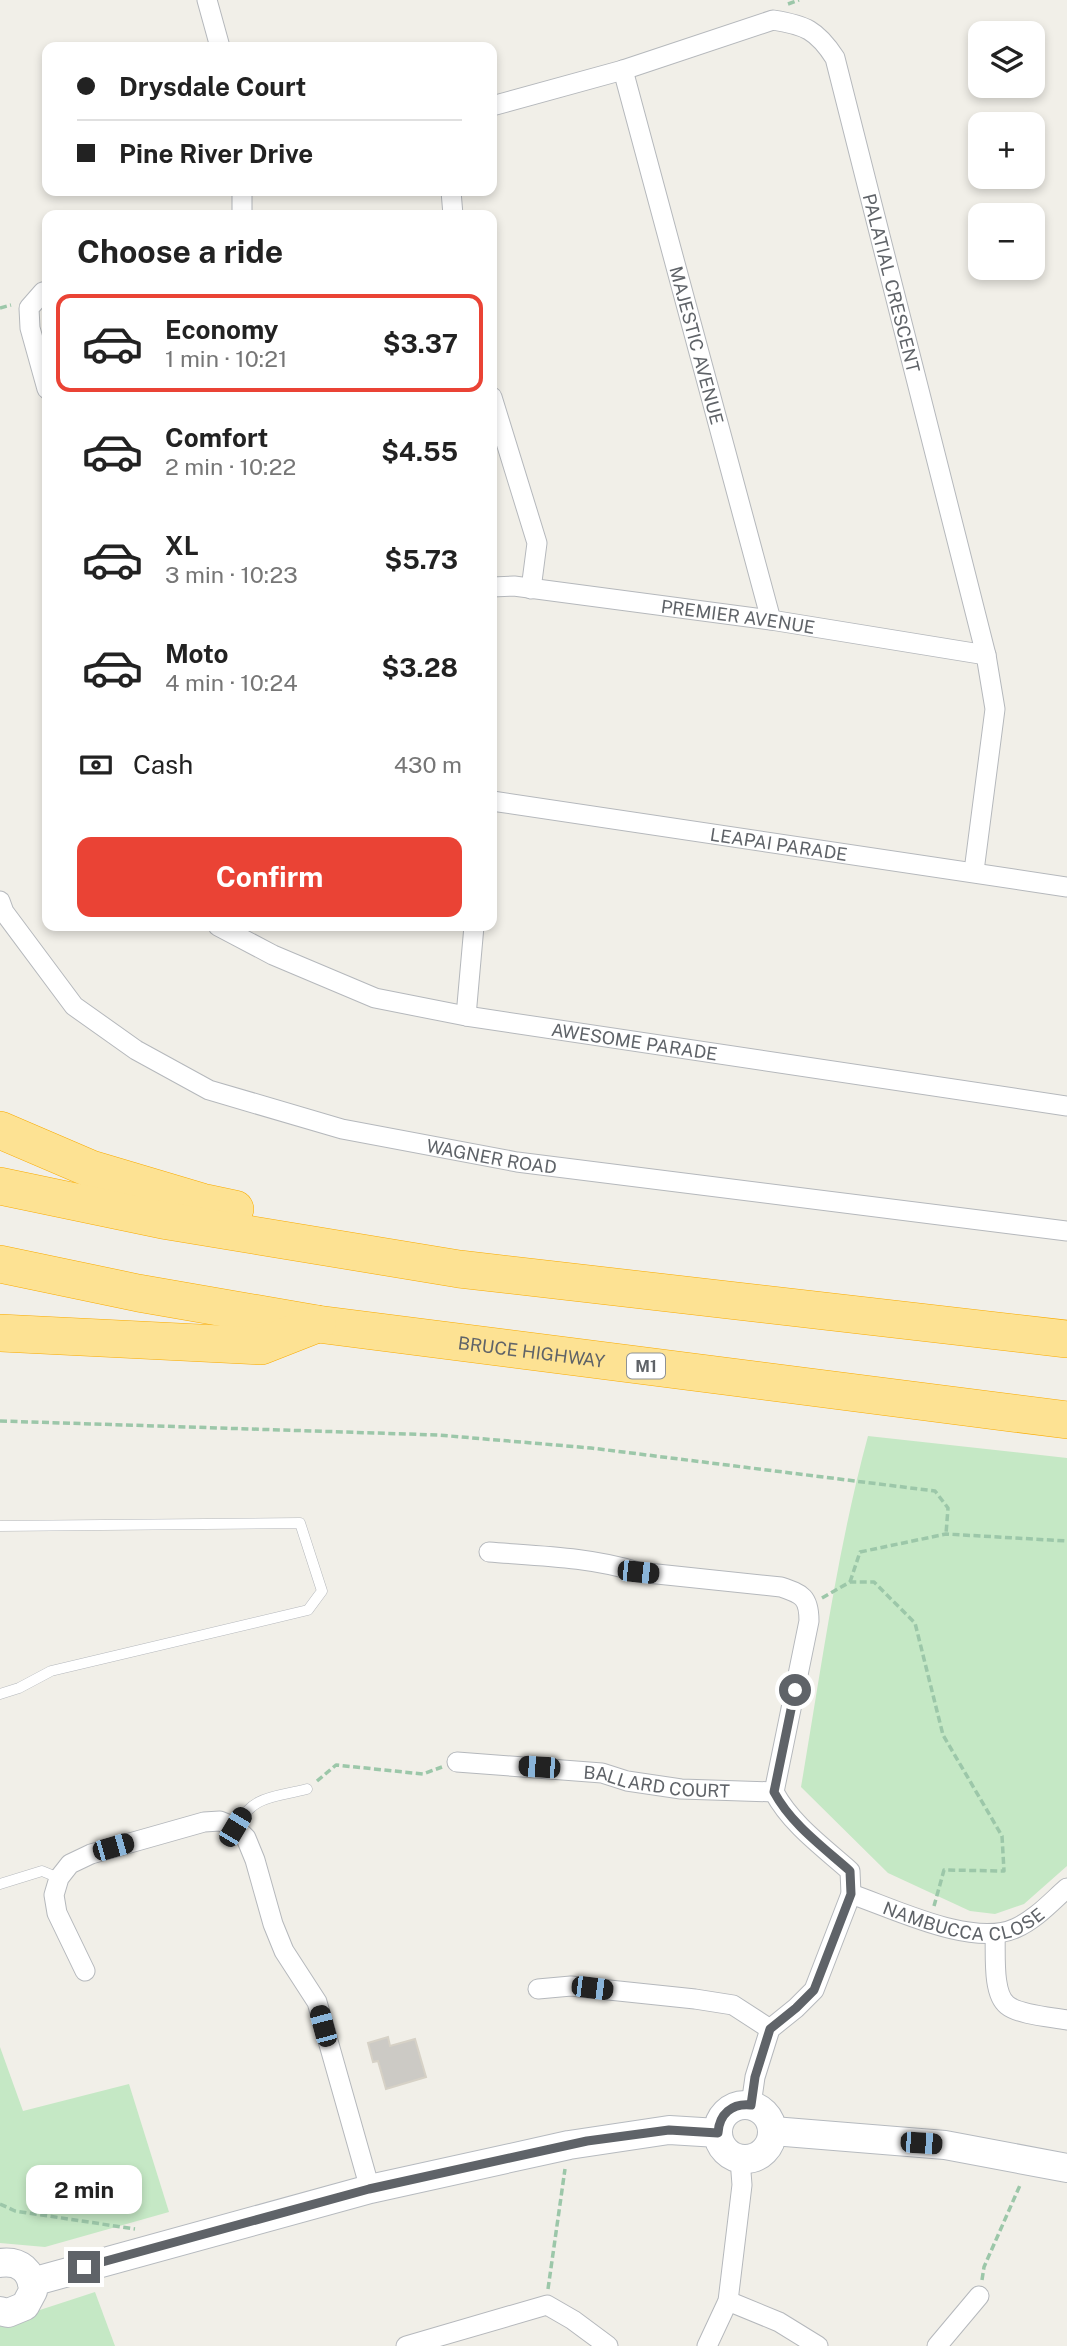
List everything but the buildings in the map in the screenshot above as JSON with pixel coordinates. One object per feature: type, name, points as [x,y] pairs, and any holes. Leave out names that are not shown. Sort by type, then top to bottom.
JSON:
[{"type":"highway","points":[[0,1130],[91,1169],[202,1202],[332,1228],[398,1246],[458,1269]]},
{"type":"highway","points":[[0,1185],[162,1220],[458,1269],[1067,1339]]},
{"type":"highway","name":"BRUCE HIGHWAY","points":[[0,1264],[138,1293],[317,1324],[1067,1420]]},
{"type":"highway","points":[[0,1334],[261,1346],[317,1324]]},
{"type":"street","points":[[207,0],[219,42]]},
{"type":"street","name":"PALATIAL CRESCENT","points":[[497,105],[623,69],[773,20],[798,24],[823,39],[835,58],[986,655],[995,709],[974,871]]},
{"type":"street","name":"MAJESTIC AVENUE","points":[[623,69],[771,620]]},
{"type":"street","points":[[42,293],[29,308],[30,328],[42,371]]},
{"type":"street","points":[[497,413],[537,543],[531,589]]},
{"type":"street","name":"PREMIER AVENUE","points":[[497,587],[531,589],[771,620],[986,655]]},
{"type":"street","name":"LEAPAI PARADE","points":[[497,802],[1067,887]]},
{"type":"street","name":"WAGNER ROAD","points":[[0,901],[4,912],[74,1006],[136,1050],[209,1090],[342,1129],[517,1162],[1067,1231]]},
{"type":"street","name":"AWESOME PARADE","points":[[227,931],[273,955],[375,998],[466,1016],[1067,1106]]},
{"type":"street","points":[[466,1016],[474,931]]},
{"type":"street","points":[[489,1552],[569,1558],[619,1566],[638,1572],[780,1587],[802,1596],[809,1605],[809,1621],[774,1792],[782,1806],[801,1827],[850,1871],[851,1894],[814,1990],[770,2029],[755,2077],[751,2105]]},
{"type":"street","name":"BALLARD COURT","points":[[457,1762],[602,1773],[626,1781],[681,1788],[774,1792]]},
{"type":"street","points":[[85,1971],[57,1913],[54,1895],[59,1878],[70,1864],[103,1850],[204,1822],[220,1821],[235,1827],[246,1838],[255,1860],[273,1924],[284,1951],[317,2002],[369,2189]]},
{"type":"street","name":"NAMBUCCA CLOSE","points":[[851,1894],[955,1931],[995,1935],[1017,1928],[1037,1915],[1067,1888]]},
{"type":"street","points":[[995,1935],[998,1992],[1007,2006],[1026,2013],[1067,2020]]},
{"type":"street","points":[[538,1989],[571,1986],[733,2005],[770,2029]]},
{"type":"street","points":[[751,2105],[766,2114],[773,2131],[769,2147],[763,2153],[749,2159],[740,2159],[725,2150],[718,2133],[719,2125],[727,2111],[734,2106],[751,2105]]},
{"type":"street","points":[[33,2282],[369,2189],[569,2146],[669,2130],[718,2133]]},
{"type":"street","points":[[773,2131],[946,2145],[1067,2168]]},
{"type":"street","points":[[707,2346],[729,2301],[742,2185],[740,2159]]},
{"type":"street","points":[[0,2263],[16,2263],[23,2267],[33,2282],[33,2291],[24,2306],[17,2311],[0,2311]]},
{"type":"street","points":[[937,2346],[979,2295]]},
{"type":"street","points":[[729,2301],[779,2322],[818,2346]]},
{"type":"street","points":[[406,2346],[547,2305],[608,2346]]},
{"type":"lane","points":[[0,1526],[300,1523],[321,1591],[308,1610],[51,1671],[19,1688],[0,1694]]},
{"type":"lane","points":[[235,1827],[246,1810],[256,1802],[307,1789]]},
{"type":"lane","points":[[0,1884],[42,1871],[59,1878]]},
{"type":"path","points":[[0,1421],[438,1435],[591,1448],[935,1491],[948,1508],[946,1534]]},
{"type":"path","points":[[850,1582],[860,1552],[946,1534],[1067,1541]]},
{"type":"path","points":[[809,1605],[850,1582],[874,1582],[915,1623],[943,1735],[1002,1836],[1004,1871],[944,1870],[930,1921]]},
{"type":"path","points":[[307,1789],[336,1765],[422,1774],[457,1762]]},
{"type":"path","points":[[547,2305],[569,2146]]},
{"type":"path","points":[[979,2295],[984,2267],[1031,2160]]},
{"type":"path","points":[[0,2204],[15,2211],[143,2231]]},
{"type":"green space","points":[[868,1436],[1067,1458],[1067,1866],[1024,1904],[995,1914],[970,1911],[888,1873],[801,1787],[838,1567]]},
{"type":"green space","points":[[0,2047],[23,2111],[129,2084],[169,2212],[45,2247],[0,2243]]},
{"type":"green space","points":[[95,2292],[115,2346],[0,2346],[0,2323]]},
{"type":"route","points":[[84,2267],[369,2189],[587,2141],[669,2130],[718,2133],[722,2117],[727,2111],[734,2106],[751,2105],[762,2049],[770,2029],[814,1990],[851,1894],[850,1871],[801,1827],[782,1806],[774,1792],[795,1690]]}]
